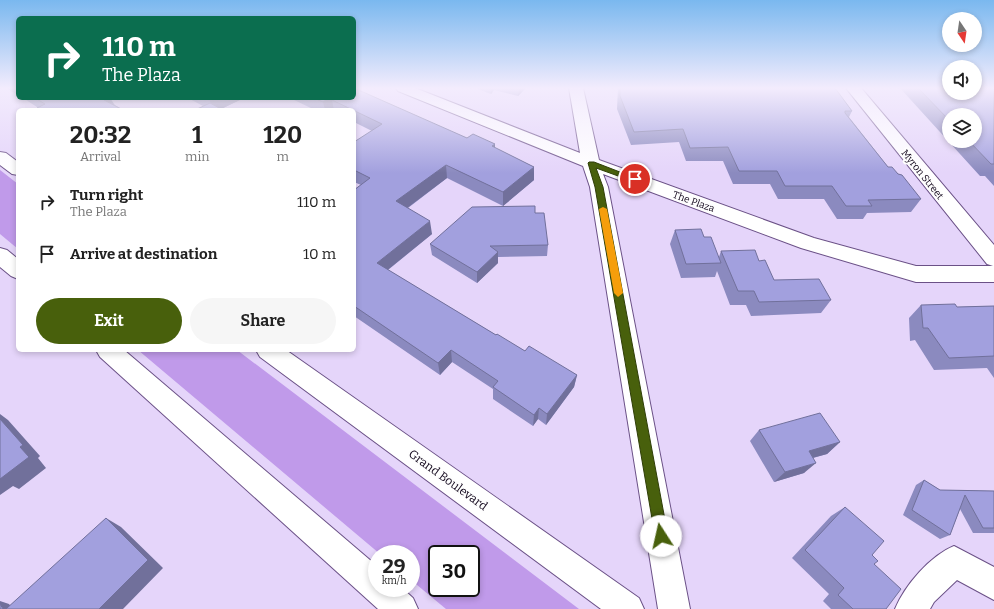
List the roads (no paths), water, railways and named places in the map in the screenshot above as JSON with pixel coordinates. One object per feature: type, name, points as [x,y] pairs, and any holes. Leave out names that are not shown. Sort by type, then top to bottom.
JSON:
[{"type":"street","name":"The Plaza","points":[[474,116],[591,163],[808,243],[916,274],[994,274]]},
{"type":"street","points":[[582,116],[591,163],[599,187],[674,609]]},
{"type":"street","name":"Myron Street","points":[[876,116],[994,259]]},
{"type":"street","points":[[0,157],[16,169]]},
{"type":"street","points":[[0,255],[16,269]]},
{"type":"street","points":[[110,352],[368,579]]},
{"type":"street","name":"Grand Boulevard","points":[[271,352],[628,609]]},
{"type":"street","points":[[911,609],[924,591],[954,561],[994,584]]},
{"type":"street","points":[[388,597],[402,609]]}]
